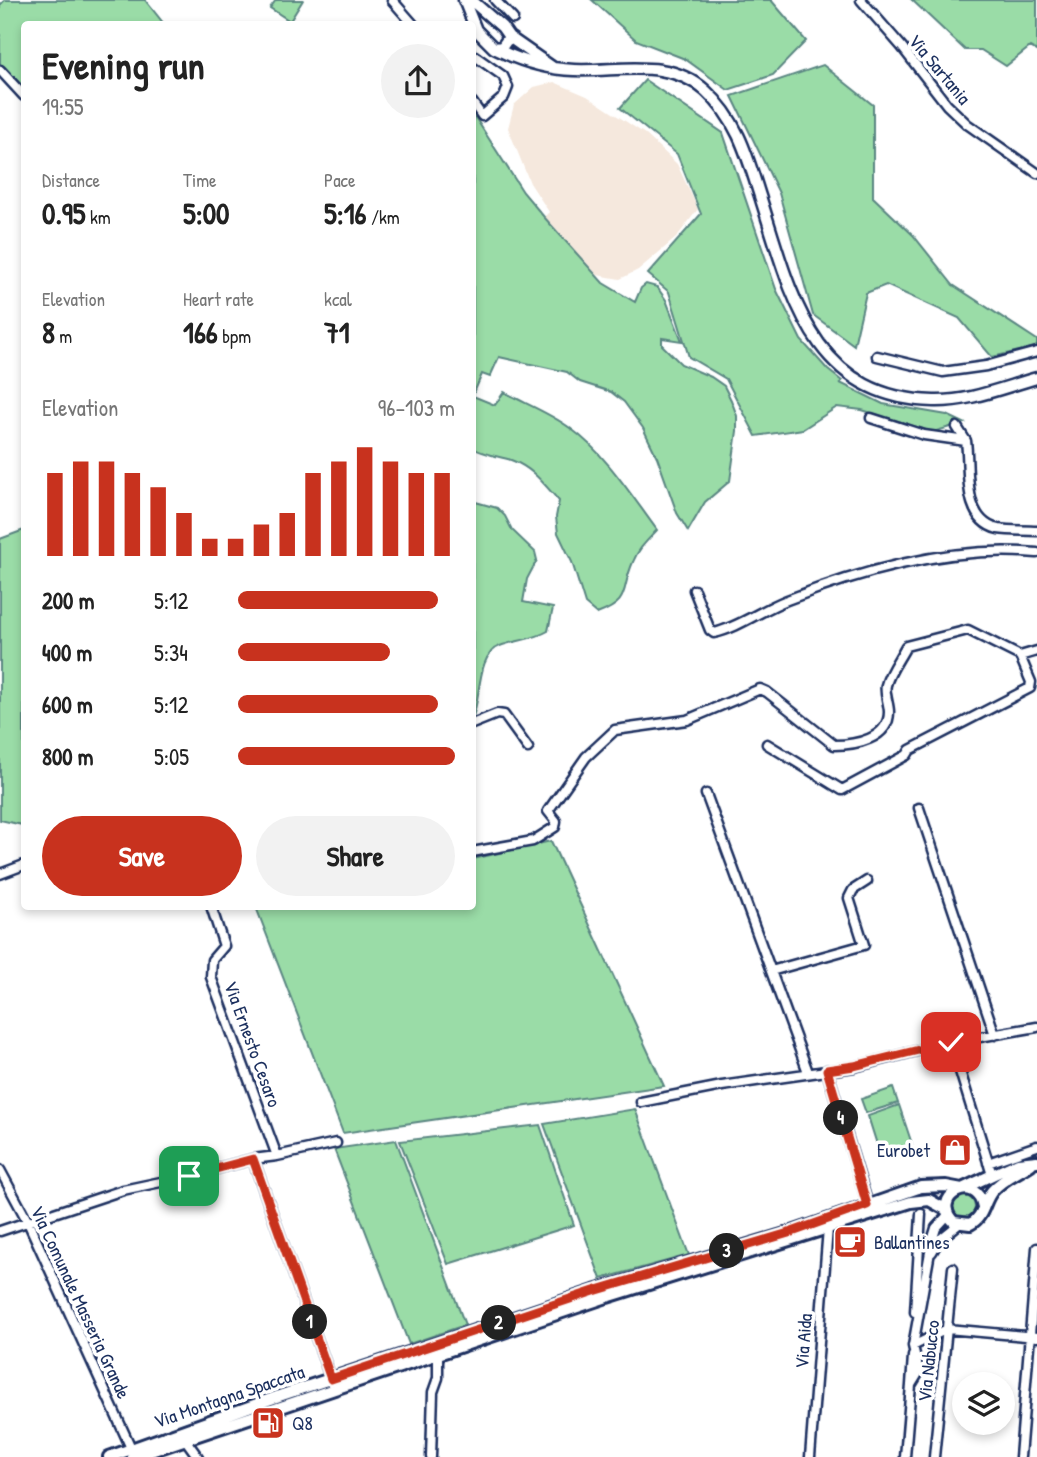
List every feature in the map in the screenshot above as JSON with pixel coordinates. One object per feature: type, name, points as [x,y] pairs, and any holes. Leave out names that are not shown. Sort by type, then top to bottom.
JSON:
[{"type":"main road","name":"Via Montagna Spaccata","points":[[947,1212],[948,1199],[957,1191],[1018,1163],[1036,1161]]},
{"type":"main road","name":"Via Montagna Spaccata","points":[[109,1457],[185,1438],[607,1297],[920,1200],[935,1202],[959,1224],[970,1224],[979,1218],[991,1192],[1006,1179],[1036,1161]]},
{"type":"main road","name":"Via Montagna Spaccata","points":[[132,1452],[331,1379],[594,1291],[792,1232],[921,1187],[946,1186],[962,1189]]},
{"type":"main road","points":[[962,1189],[979,1196],[983,1207]]},
{"type":"street","points":[[391,0],[410,21]]},
{"type":"street","points":[[464,0],[471,21]]},
{"type":"street","points":[[471,0],[506,33],[552,68]]},
{"type":"street","points":[[494,48],[502,47],[506,33],[514,27],[513,19],[495,0]]},
{"type":"street","name":"Via Sartania","points":[[861,0],[902,47],[947,106],[967,124],[1037,173]]},
{"type":"street","points":[[476,30],[481,21],[492,20]]},
{"type":"street","points":[[476,33],[494,48],[532,65],[582,71],[643,67],[676,74],[697,85],[716,101],[732,122],[744,147],[780,262],[799,311],[818,342],[851,374],[878,390],[935,401],[961,398],[1037,378]]},
{"type":"street","points":[[476,57],[503,76],[508,87],[504,97],[482,116],[476,108]]},
{"type":"street","points":[[0,69],[21,93]]},
{"type":"street","points":[[877,356],[943,372],[986,366],[1037,352]]},
{"type":"street","points":[[871,418],[924,435],[965,441]]},
{"type":"street","points":[[957,427],[965,441],[968,482],[977,512],[986,523],[995,528],[1037,531]]},
{"type":"street","points":[[694,590],[710,630],[714,633],[809,592],[912,561],[963,555],[1037,553]]},
{"type":"street","points":[[476,851],[533,841],[555,827],[556,821],[548,811],[586,757],[615,730],[687,720],[760,689],[834,745],[862,743],[876,735],[890,716],[886,687],[906,646],[968,630],[1020,656],[1031,682],[1030,688],[910,750],[907,755],[842,790],[767,744]]},
{"type":"street","points":[[1020,656],[1037,650]]},
{"type":"street","points":[[476,722],[497,714],[504,715],[528,748]]},
{"type":"street","points":[[706,794],[808,1072]]},
{"type":"street","points":[[919,808],[995,1035]]},
{"type":"street","points":[[0,874],[21,866]]},
{"type":"street","points":[[771,971],[864,945],[849,898],[853,890],[867,881]]},
{"type":"street","name":"Via Ernesto Cesaro","points":[[212,910],[224,946],[212,960],[211,977],[277,1156]]},
{"type":"street","points":[[641,1102],[865,1064],[951,1042],[1037,1027]]},
{"type":"street","points":[[951,1042],[992,1175]]},
{"type":"street","points":[[827,1070],[867,1205]]},
{"type":"street","points":[[0,1231],[110,1193],[253,1159],[336,1143]]},
{"type":"street","points":[[988,1163],[1037,1146]]},
{"type":"street","points":[[253,1159],[331,1379]]},
{"type":"street","name":"Via Comunale Masseria Grande","points":[[0,1170],[28,1222],[132,1452]]},
{"type":"street","name":"Via Nabucco","points":[[913,1346],[934,1231],[947,1212]]},
{"type":"street","name":"Via Nabucco","points":[[905,1457],[921,1214]]},
{"type":"street","name":"Via Nabucco","points":[[930,1258],[939,1240],[959,1224]]},
{"type":"street","name":"Via Aida","points":[[810,1457],[828,1228]]},
{"type":"street","points":[[1020,1457],[1034,1337],[1037,1248]]},
{"type":"street","name":"Via Nabucco","points":[[934,1457],[953,1268]]},
{"type":"street","points":[[913,1346],[947,1329],[1034,1337]]},
{"type":"street","points":[[431,1457],[433,1392],[438,1378],[438,1354]]},
{"type":"street","points":[[185,1438],[198,1457]]},
{"type":"shaded area","points":[[554,82],[587,96],[645,134],[677,164],[698,209],[676,238],[638,270],[620,279],[597,275],[544,217],[549,212],[530,183],[508,128],[514,105],[534,87]]},
{"type":"green space","points":[[5,0],[145,0],[162,21],[21,21],[21,88],[0,64],[0,5]]},
{"type":"green space","points":[[276,0],[303,0],[290,21],[270,8]]},
{"type":"green space","points":[[592,0],[771,0],[806,41],[773,75],[728,90],[685,59],[636,40]]},
{"type":"green space","points":[[912,0],[1037,0],[1037,51],[1030,47],[1006,66],[981,50],[965,50]]},
{"type":"green space","points":[[823,65],[873,105],[873,197],[913,235],[953,285],[1037,340],[1037,347],[992,357],[959,318],[886,285],[866,293],[854,345],[813,315],[779,193],[732,96]]},
{"type":"green space","points":[[645,80],[723,133],[776,289],[801,340],[828,370],[842,381],[840,383],[883,404],[947,415],[964,423],[933,432],[862,410],[837,407],[803,429],[756,436],[726,379],[689,357],[669,292],[648,274],[701,214],[677,154],[620,108]]},
{"type":"green space","points":[[476,119],[523,192],[603,283],[635,302],[641,288],[646,284],[657,287],[666,300],[682,341],[662,338],[662,345],[681,364],[724,386],[731,400],[737,416],[737,431],[730,481],[705,502],[688,531],[677,513],[657,457],[643,428],[624,402],[611,392],[580,382],[567,372],[499,357],[490,377],[482,374],[476,388]]},
{"type":"green space","points":[[504,392],[555,418],[583,438],[617,476],[657,530],[635,557],[620,599],[608,609],[597,614],[585,604],[572,562],[558,533],[556,517],[559,501],[526,467],[476,449],[476,397],[495,405]]},
{"type":"green space","points":[[476,502],[497,508],[505,516],[512,530],[535,552],[537,560],[527,579],[523,602],[553,608],[548,631],[500,646],[487,658],[476,708]]},
{"type":"green space","points":[[21,531],[21,825],[0,820],[0,539]]},
{"type":"green space","points":[[551,841],[664,1086],[343,1133],[257,910],[476,910],[476,858]]},
{"type":"green space","points":[[893,1088],[898,1103],[866,1113],[861,1099]]},
{"type":"green space","points":[[899,1105],[912,1144],[880,1154],[868,1116]]},
{"type":"green space","points":[[635,1109],[689,1255],[601,1279],[544,1124]]},
{"type":"green space","points":[[540,1125],[574,1225],[448,1264],[400,1141]]},
{"type":"green space","points":[[396,1140],[465,1325],[409,1344],[334,1149]]},
{"type":"green space","points":[[964,1196],[972,1199],[975,1207],[972,1215],[964,1218],[956,1215],[953,1207],[956,1199]]},
{"type":"place","name":"Eurobet","points":[[955,1150]]},
{"type":"place","name":"Ballantines","points":[[850,1242]]},
{"type":"place","name":"Q8","points":[[268,1423]]},
{"type":"route","points":[[189,1176],[253,1159],[331,1379],[594,1291],[792,1232],[867,1205],[827,1070],[911,1054],[951,1042]]}]
